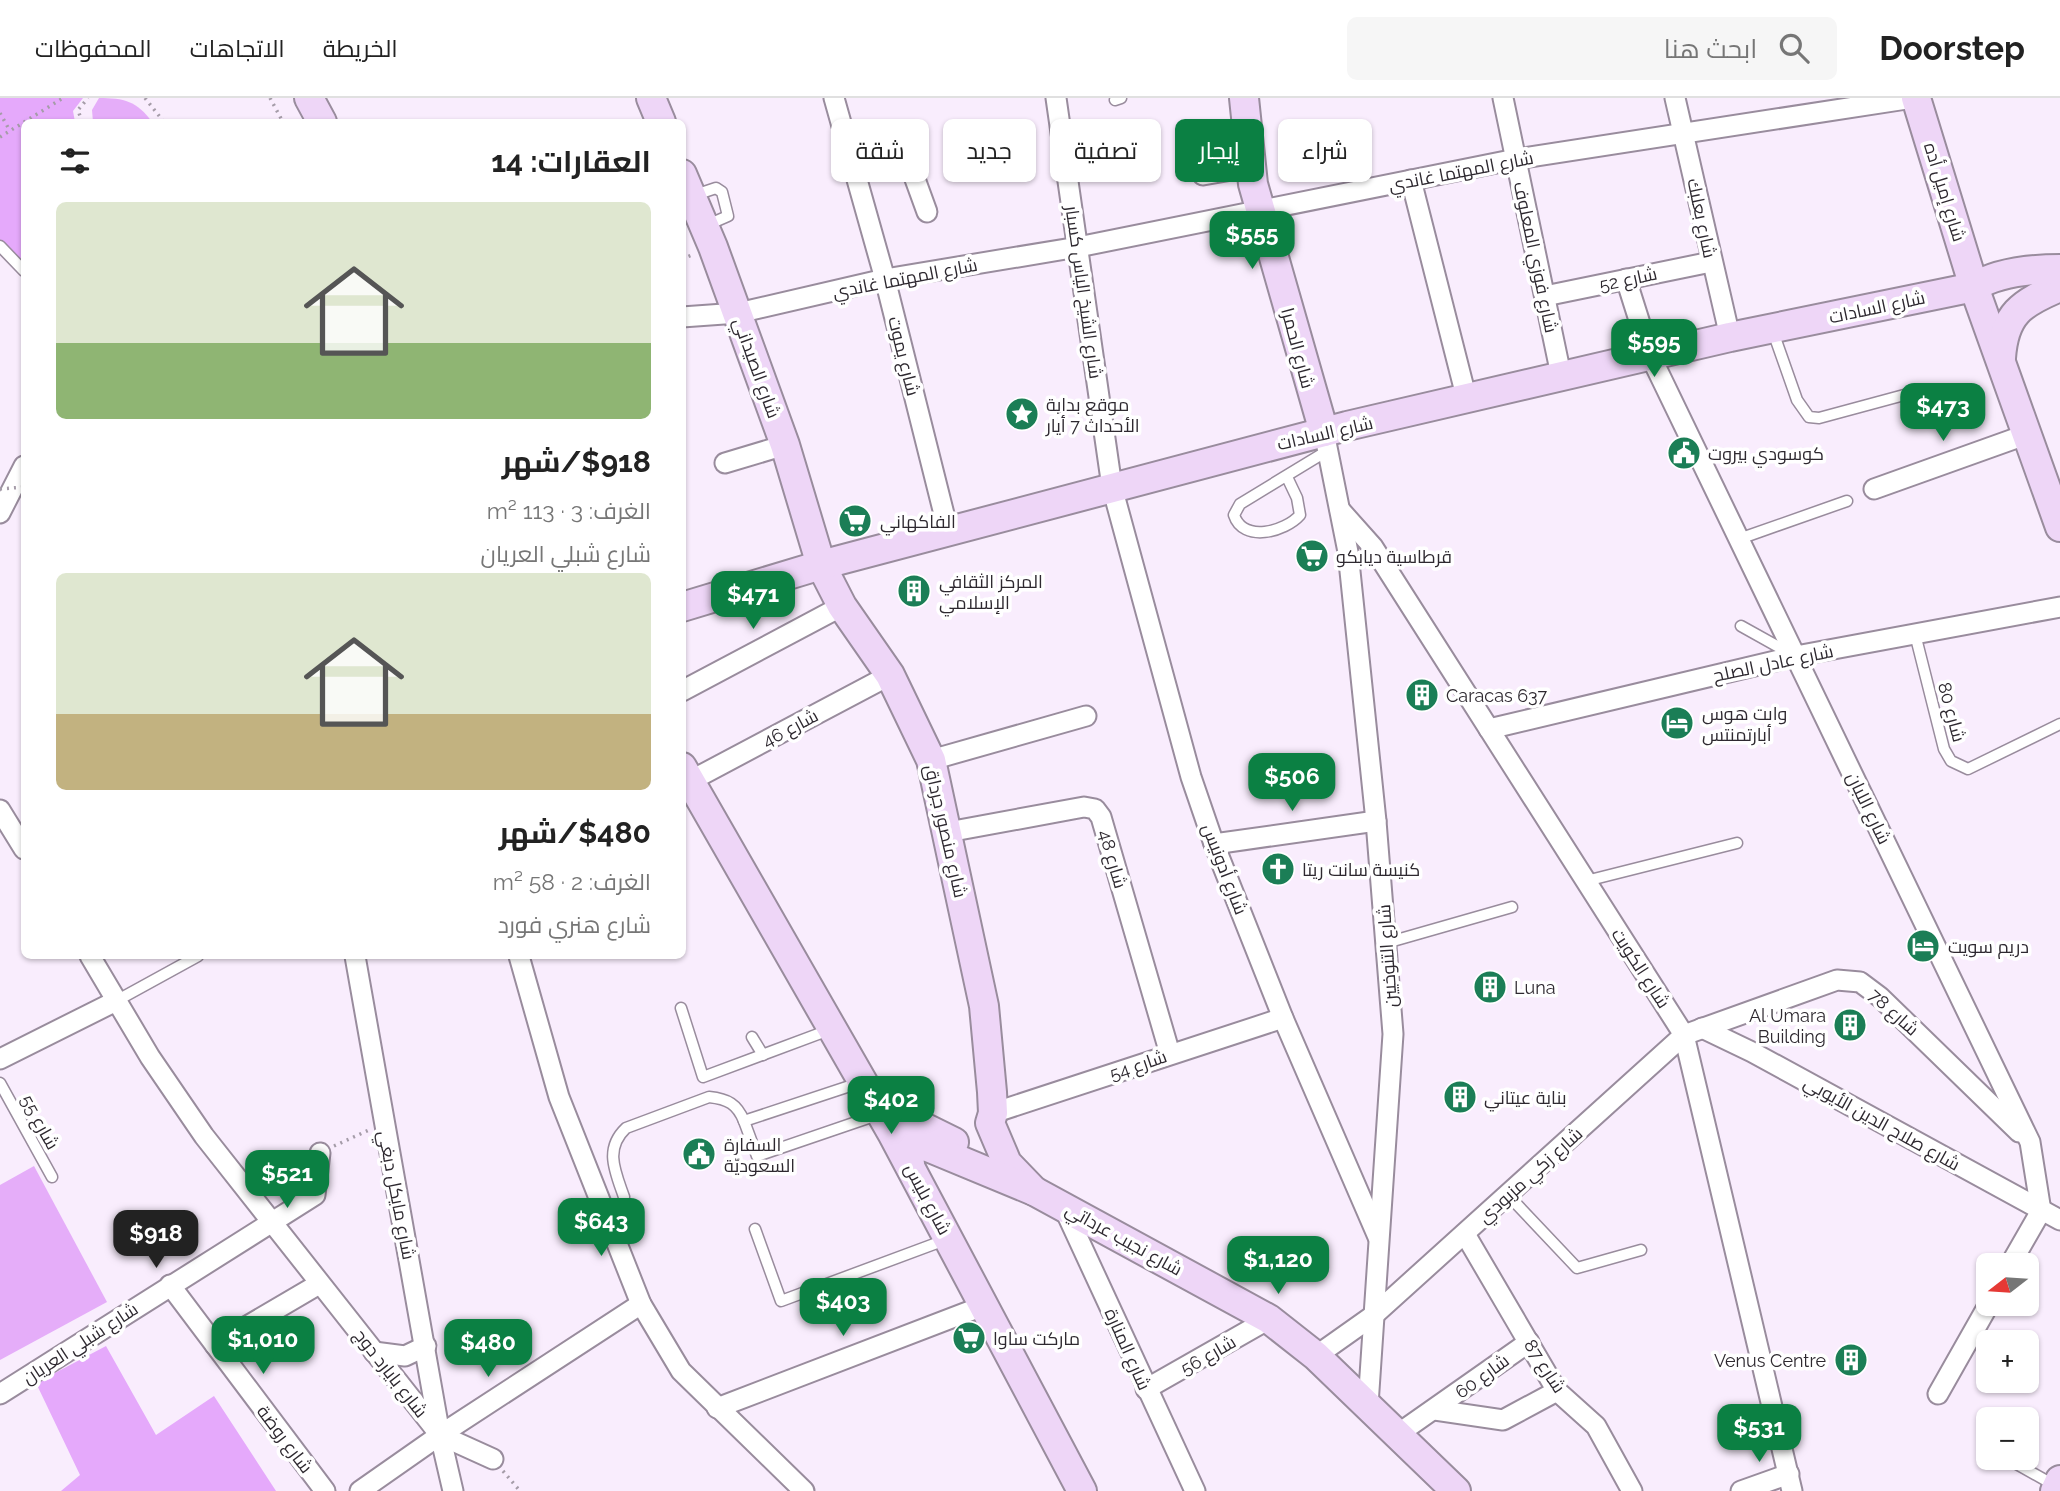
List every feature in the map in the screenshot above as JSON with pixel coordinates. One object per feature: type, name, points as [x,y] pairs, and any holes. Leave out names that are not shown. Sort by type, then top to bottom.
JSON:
[{"type":"street","points":[[309,98],[320,119]]},
{"type":"street","points":[[651,98],[660,119]]},
{"type":"street","name":"شارع يموت","points":[[834,98],[840,119]]},
{"type":"street","name":"شارع الشيخ الياس كسبار","points":[[1056,98],[1112,486]]},
{"type":"street","name":"شارع الحمرا","points":[[1244,98],[1246,119]]},
{"type":"street","name":"شارع فوزي المعلوف","points":[[1503,98],[1561,375]]},
{"type":"street","name":"شارع بعلبك","points":[[1675,98],[1730,337]]},
{"type":"street","name":"شارع المهتما غاندي","points":[[686,317],[737,313],[885,279],[1078,247],[1516,159],[1915,98]]},
{"type":"street","name":"شارع إميل أده","points":[[1915,98],[1974,287],[2060,527]]},
{"type":"street","points":[[1411,180],[1467,400]]},
{"type":"street","name":"شارع يموت","points":[[858,182],[949,534]]},
{"type":"street","points":[[916,182],[927,212]]},
{"type":"street","name":"شارع الحمرا","points":[[1253,182],[1326,442]]},
{"type":"street","name":"شارع الصيداني","points":[[686,185],[704,226],[785,444],[821,565]]},
{"type":"street","name":"شارع 52","points":[[1545,296],[1711,262]]},
{"type":"street","points":[[1974,287],[1984,280],[2052,267]]},
{"type":"street","name":"شارع اللبان","points":[[1626,279],[1650,355],[2030,1142],[2041,1211]]},
{"type":"street","points":[[1974,287],[1989,290],[2060,287]]},
{"type":"street","name":"شارع السادات","points":[[686,606],[821,565],[949,534],[1112,486],[1326,442],[1561,375],[1974,287]]},
{"type":"street","points":[[2001,365],[2004,331],[2012,316],[2031,300],[2060,287]]},
{"type":"street","points":[[1874,489],[2025,435]]},
{"type":"street","name":"شارع التنوخيين","points":[[1326,442],[1348,552],[1376,821],[1393,1034],[1374,1315]]},
{"type":"street","points":[[725,463],[785,444]]},
{"type":"street","points":[[0,513],[21,472]]},
{"type":"street","name":"شارع أدونيس","points":[[1112,486],[1191,777],[1214,844],[1283,1018],[1378,1237]]},
{"type":"street","name":"شارع الكويت","points":[[1340,510],[1373,547],[1586,881],[1693,1032],[1791,1483]]},
{"type":"street","name":"شارع منصور جرداق","points":[[821,565],[842,606],[890,675],[931,760],[984,1006],[991,1118],[1007,1163],[1034,1191]]},
{"type":"street","points":[[686,689],[842,606]]},
{"type":"street","name":"شارع عادل الصلح","points":[[1489,729],[1796,656],[2060,607]]},
{"type":"street","name":"شارع 46","points":[[686,774],[890,675]]},
{"type":"street","points":[[931,760],[1086,716]]},
{"type":"street","name":"شارع بليس","points":[[686,774],[910,1165],[1082,1491]]},
{"type":"street","name":"شارع 48","points":[[948,832],[1084,807],[1095,809],[1101,817],[1170,1054]]},
{"type":"street","points":[[0,810],[6,832],[21,846]]},
{"type":"street","points":[[1214,844],[1376,821]]},
{"type":"street","name":"شارع بايارد دوج","points":[[92,959],[197,1126],[440,1435],[493,1459]]},
{"type":"street","name":"شارع مايكل دبغي","points":[[356,959],[383,1124],[426,1346],[440,1435],[453,1491]]},
{"type":"street","points":[[521,959],[559,1097],[640,1304],[681,1371],[804,1491]]},
{"type":"street","name":"شارع 78","points":[[1693,1032],[1837,980],[1860,982],[1880,997],[2030,1142]]},
{"type":"street","points":[[0,1059],[116,1001]]},
{"type":"street","name":"شارع 54","points":[[991,1118],[1170,1054],[1283,1018]]},
{"type":"street","name":"شارع زكي مزبودي","points":[[1316,1356],[1374,1315],[1693,1032]]},
{"type":"street","name":"شارع صلاح الدين الأيوبي","points":[[1693,1032],[1752,1052],[2060,1220]]},
{"type":"street","points":[[873,1099],[970,1149],[983,1144],[991,1118]]},
{"type":"street","name":"شارع نجيب عرداتي","points":[[910,1165],[909,1153],[914,1147],[923,1145],[1034,1191],[1269,1319],[1316,1356],[1455,1491]]},
{"type":"street","name":"شارع شبلي العريان","points":[[0,1394],[315,1195],[320,1153]]},
{"type":"street","name":"شارع المنارة","points":[[1063,1206],[1195,1491]]},
{"type":"street","points":[[2017,1253],[2041,1211]]},
{"type":"street","name":"شارع 87","points":[[1465,1234],[1557,1391],[1595,1426],[1632,1491]]},
{"type":"street","points":[[215,1345],[319,1284]]},
{"type":"street","name":"شارع روضة","points":[[170,1286],[325,1491]]},
{"type":"street","points":[[360,1491],[440,1435],[640,1304]]},
{"type":"street","points":[[716,1408],[983,1306]]},
{"type":"street","points":[[1368,1405],[1374,1315]]},
{"type":"street","points":[[1938,1394],[1982,1316]]},
{"type":"street","name":"شارع 56","points":[[1146,1389],[1269,1319]]},
{"type":"street","name":"شارع 60","points":[[1398,1434],[1529,1342]]},
{"type":"street","points":[[374,1352],[405,1356],[426,1346]]},
{"type":"street","name":"شارع 60","points":[[1435,1410],[1503,1420],[1557,1391]]},
{"type":"street","points":[[1741,1491],[1791,1483]]},
{"type":"lane","points":[[0,246],[21,268]]},
{"type":"lane","points":[[1772,328],[1797,400],[1809,416],[1819,418],[1919,391]]},
{"type":"lane","points":[[1287,477],[1297,498],[1300,514],[1292,524],[1247,532],[1238,526],[1234,515],[1240,504],[1287,477],[1326,442]]},
{"type":"lane","points":[[1739,539],[1847,501]]},
{"type":"lane","points":[[1741,626],[1796,656]]},
{"type":"lane","name":"شارع 80","points":[[1915,634],[1944,749],[1951,761],[1968,769],[2060,723]]},
{"type":"lane","points":[[1586,881],[1737,843]]},
{"type":"lane","points":[[1386,943],[1512,907]]},
{"type":"lane","points":[[116,1001],[193,959]]},
{"type":"lane","points":[[681,1008],[703,1076],[833,1029]]},
{"type":"lane","points":[[752,1037],[763,1055]]},
{"type":"lane","name":"شارع 55","points":[[0,1083],[52,1177]]},
{"type":"lane","points":[[624,1197],[614,1167],[612,1150],[616,1138],[626,1128],[709,1097],[723,1099],[738,1107],[757,1156],[873,1099]]},
{"type":"lane","points":[[744,1121],[873,1099]]},
{"type":"lane","points":[[1508,1195],[1577,1268],[1641,1250]]},
{"type":"lane","points":[[755,1229],[780,1301],[949,1238]]},
{"type":"lane","points":[[2028,1470],[2057,1486]]},
{"type":"path","points":[[35,119],[63,98]]},
{"type":"path","points":[[81,119],[78,110],[88,98]]},
{"type":"path","points":[[145,98],[162,119]]},
{"type":"path","points":[[270,98],[281,119]]},
{"type":"path","points":[[0,113],[10,131]]},
{"type":"path","points":[[0,137],[21,126]]},
{"type":"path","points":[[0,489],[21,487]]},
{"type":"path","points":[[320,1153],[383,1124]]},
{"type":"path","points":[[493,1459],[520,1491]]},
{"type":"shaded area","points":[[0,98],[83,98],[73,111],[74,119],[21,119],[21,263],[0,241]]},
{"type":"shaded area","points":[[99,98],[116,99],[135,105],[149,119],[93,119],[92,110]]},
{"type":"shaded area","points":[[34,1166],[107,1302],[0,1360],[0,1185]]},
{"type":"shaded area","points":[[106,1346],[156,1435],[214,1396],[276,1491],[61,1491],[80,1475],[36,1383]]},
{"type":"place","name":"موقع بداية الأحداث 7 أيار","points":[[1022,414]]},
{"type":"place","name":"كوسودي بيروت","points":[[1684,453]]},
{"type":"place","name":"الفاكهاني","points":[[855,521]]},
{"type":"place","name":"قرطاسية ديابكو","points":[[1312,556]]},
{"type":"place","name":"المركز الثقافي الإسلامي","points":[[914,591]]},
{"type":"place","name":"Caracas 637","points":[[1422,695]]},
{"type":"place","name":"وايت هوس أبارتمنتس","points":[[1677,723]]},
{"type":"place","name":"كنيسة سانت ريتا","points":[[1278,869]]},
{"type":"place","name":"دريم سويت","points":[[1923,946]]},
{"type":"place","name":"Luna","points":[[1490,987]]},
{"type":"place","name":"Al Umara Building","points":[[1850,1025]]},
{"type":"place","name":"بناية عيتاني","points":[[1460,1097]]},
{"type":"place","name":"السفارة السعوديّة","points":[[699,1154]]},
{"type":"place","name":"ماركت ساوا","points":[[969,1338]]},
{"type":"place","name":"Venus Centre","points":[[1851,1360]]}]
